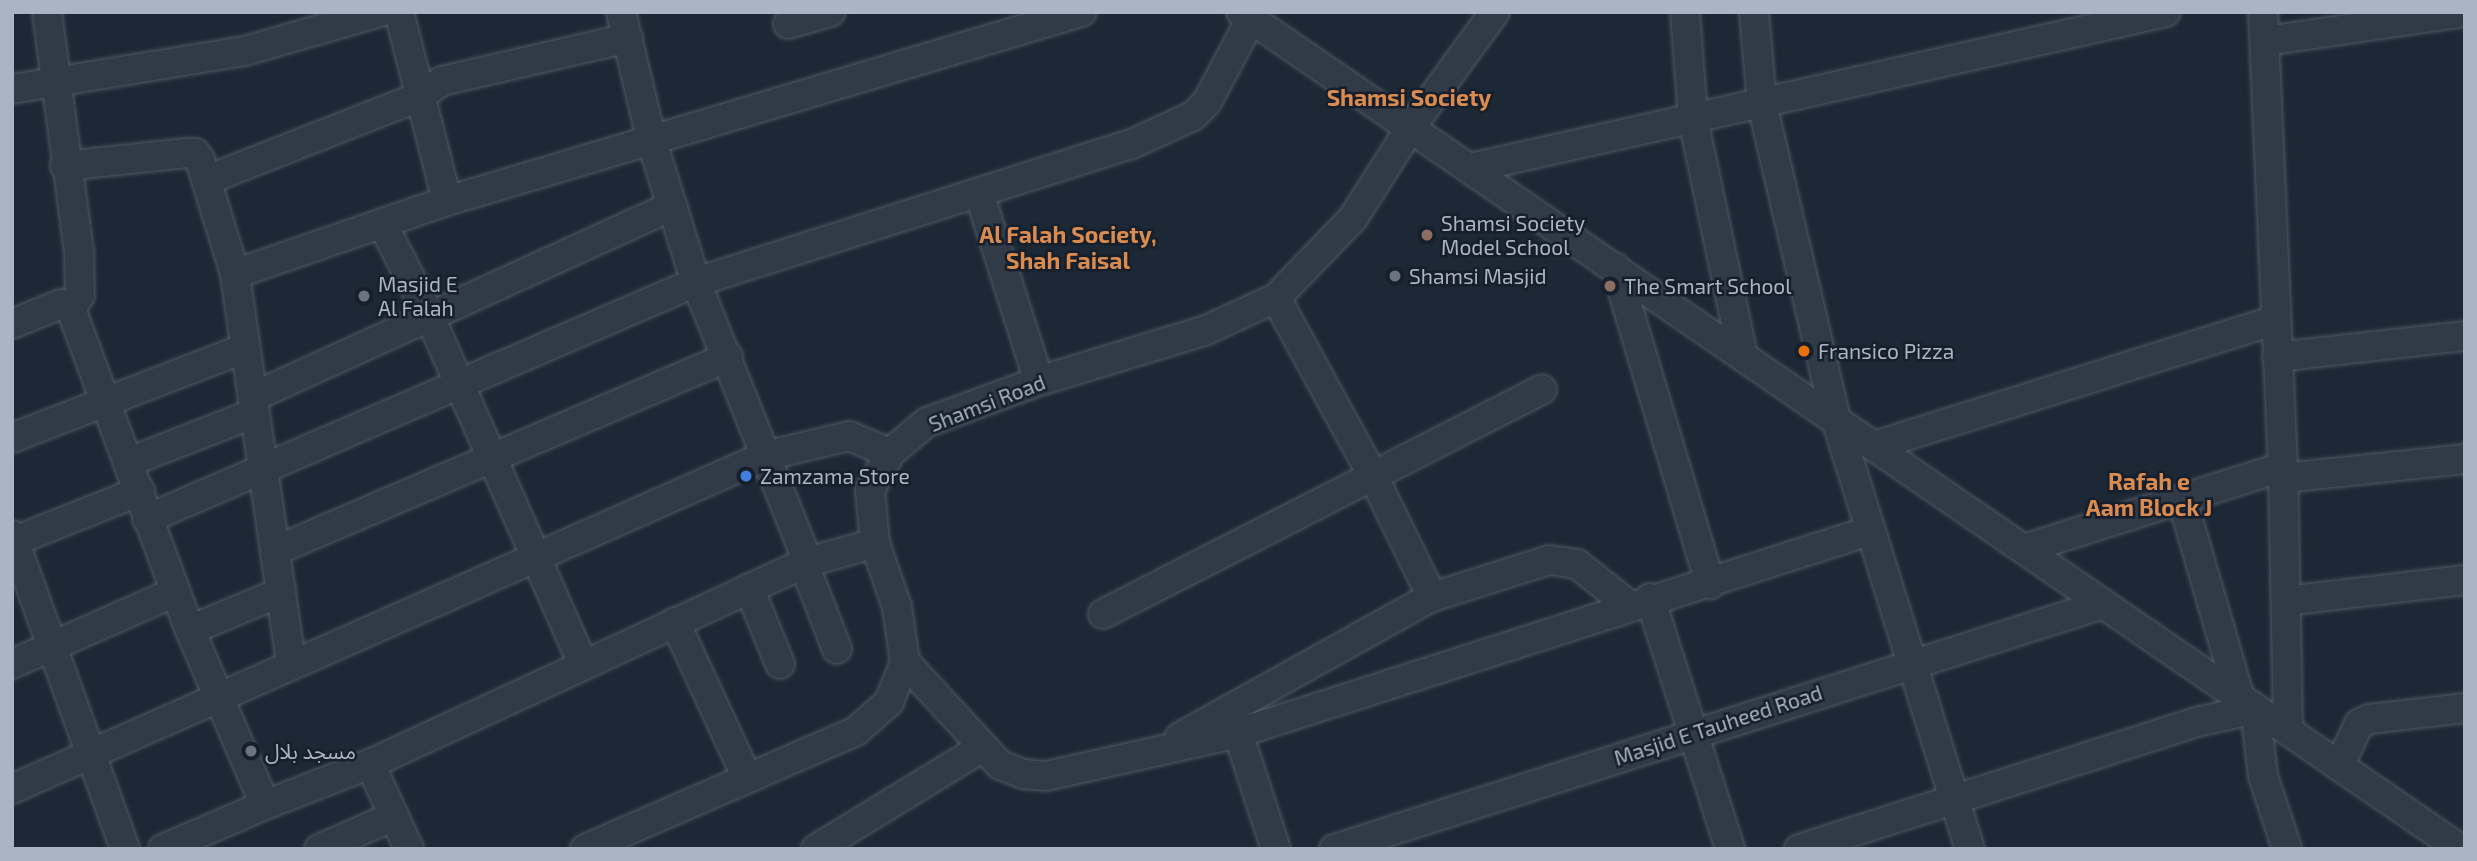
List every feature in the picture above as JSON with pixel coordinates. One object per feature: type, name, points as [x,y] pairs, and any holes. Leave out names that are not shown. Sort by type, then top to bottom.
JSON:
[{"type":"street","points":[[47,12],[58,82],[65,166],[79,251],[80,295],[71,310]]},
{"type":"street","points":[[12,89],[245,51],[380,12]]},
{"type":"street","points":[[399,12],[447,201]]},
{"type":"street","points":[[788,24],[830,12]]},
{"type":"street","points":[[235,274],[447,201],[1081,12]]},
{"type":"street","name":"Shamsi Road","points":[[905,662],[897,607],[874,543],[870,490],[890,453],[927,422],[1039,381],[1204,331],[1276,298],[1353,218],[1411,127],[1495,12]]},
{"type":"street","points":[[1685,12],[1693,119],[1743,356]]},
{"type":"street","points":[[1471,168],[2166,12]]},
{"type":"street","points":[[2263,12],[2284,472],[2288,731]]},
{"type":"street","points":[[2266,41],[2426,15],[2464,12]]},
{"type":"street","points":[[1758,13],[1762,104],[1836,419],[1910,664],[1970,849]]},
{"type":"street","points":[[147,519],[263,472],[696,282],[1132,144],[1193,116],[1207,102],[1246,16],[2460,849]]},
{"type":"street","points":[[207,180],[421,96],[442,82],[624,25],[652,142],[696,282],[728,357],[837,649]]},
{"type":"street","points":[[65,166],[195,153],[207,180],[235,274],[291,664]]},
{"type":"street","points":[[979,193],[1039,381]]},
{"type":"street","points":[[129,463],[254,405],[429,315],[673,206]]},
{"type":"street","points":[[382,223],[429,315],[583,664]]},
{"type":"street","points":[[1616,268],[1710,584]]},
{"type":"street","points":[[1276,298],[1373,476],[1432,597]]},
{"type":"street","points":[[12,324],[61,304],[71,310],[190,630],[265,805]]},
{"type":"street","points":[[1874,446],[2275,320]]},
{"type":"street","points":[[2277,357],[2465,336]]},
{"type":"street","points":[[12,438],[245,348]]},
{"type":"street","points":[[275,551],[728,357]]},
{"type":"street","points":[[1103,614],[1542,389]]},
{"type":"street","points":[[12,789],[216,695],[765,456],[849,436],[890,453]]},
{"type":"street","points":[[2024,549],[2182,499],[2284,472],[2465,459]]},
{"type":"street","points":[[125,849],[13,540],[140,491]]},
{"type":"street","points":[[2182,499],[2248,704],[2280,847]]},
{"type":"street","points":[[597,846],[856,731],[889,702],[905,662],[1000,765],[1046,776],[1238,733],[1640,602],[1710,584],[1869,531]]},
{"type":"street","points":[[163,849],[370,764],[806,563],[874,543]]},
{"type":"street","points":[[1154,752],[1432,597],[1549,560],[1566,559],[1640,602],[1694,733],[1730,849]]},
{"type":"street","points":[[2286,601],[2465,580]]},
{"type":"street","points":[[749,589],[780,664]]},
{"type":"street","points":[[12,664],[176,592]]},
{"type":"street","points":[[190,630],[281,592]]},
{"type":"street","name":"Masjid E Tauheed Road","points":[[1334,849],[2103,604]]},
{"type":"street","points":[[675,622],[747,778]]},
{"type":"street","points":[[1799,849],[2248,704]]},
{"type":"street","points":[[2339,766],[2359,724],[2369,719],[2465,708]]},
{"type":"street","points":[[1238,733],[1276,849]]},
{"type":"street","points":[[816,849],[983,747]]},
{"type":"street","points":[[370,764],[409,849]]},
{"type":"street","points":[[319,849],[394,816]]},
{"type":"place","name":"Shamsi Society Model School","points":[[1427,235]]},
{"type":"place","name":"Shamsi Masjid","points":[[1395,276]]},
{"type":"place","name":"The Smart School","points":[[1610,286]]},
{"type":"place","name":"Masjid E Al Falah","points":[[364,296]]},
{"type":"place","name":"Fransico Pizza","points":[[1804,351]]},
{"type":"place","name":"Zamzama Store","points":[[746,476]]},
{"type":"place","name":"مسجد بلال","points":[[251,751]]},
{"type":"district","name":"Shamsi Society","points":[[1409,97]]},
{"type":"district","name":"Al Falah Society, Shah Faisal","points":[[1068,247]]},
{"type":"district","name":"Rafah e Aam Block J","points":[[2149,494]]}]
